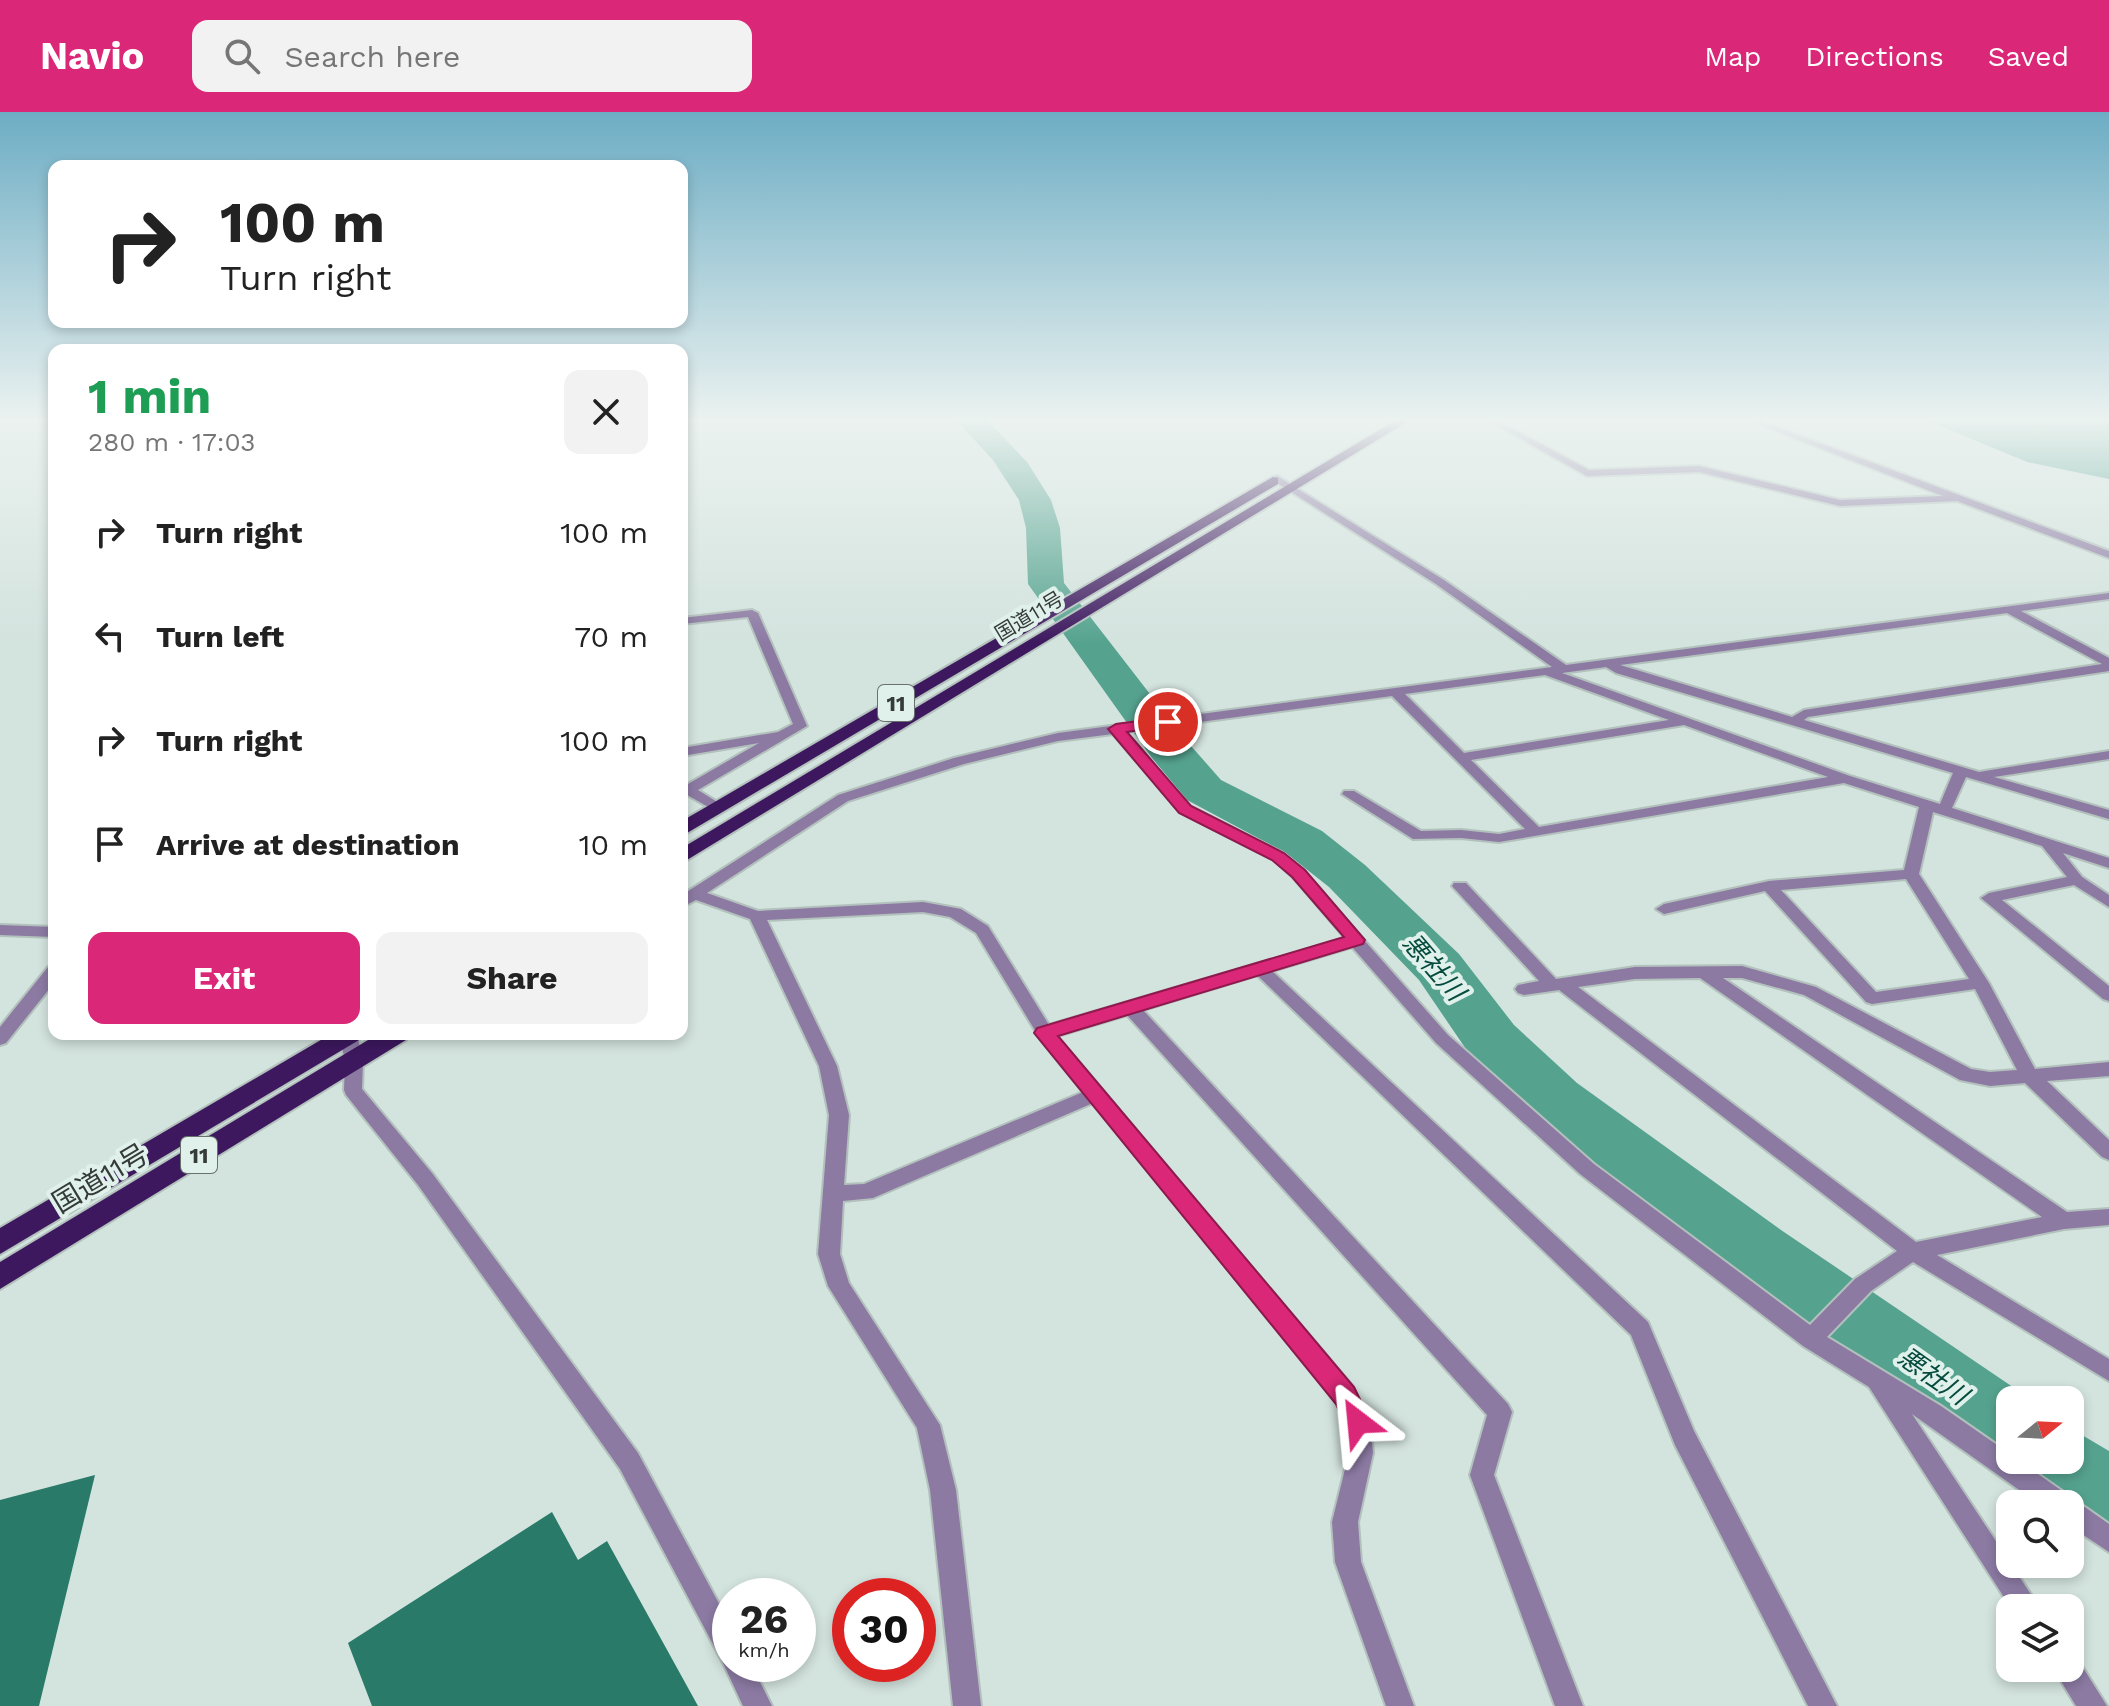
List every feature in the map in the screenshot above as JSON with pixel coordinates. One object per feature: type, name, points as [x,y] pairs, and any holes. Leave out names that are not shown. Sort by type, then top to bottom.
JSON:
[{"type":"highway","name":"国道11号","points":[[688,853],[1054,621],[1081,594],[1251,494]]},
{"type":"highway","name":"国道11号","points":[[688,826],[1054,621],[1096,606],[1280,494]]},
{"type":"highway","name":"国道11号","points":[[0,1242],[350,1041]]},
{"type":"highway","name":"国道11号","points":[[0,1277],[350,1041]]},
{"type":"street","points":[[1301,494],[1440,582],[1563,669]]},
{"type":"street","points":[[1804,494],[1840,503],[1960,498]]},
{"type":"street","points":[[1950,494],[2109,555]]},
{"type":"street","points":[[688,898],[843,798],[959,761],[1058,737],[2109,596]]},
{"type":"street","points":[[2010,610],[2109,665]]},
{"type":"street","points":[[688,620],[752,613],[800,726],[688,786]]},
{"type":"street","points":[[1608,663],[1620,670],[2109,815]]},
{"type":"street","points":[[1794,721],[1804,714],[2109,665]]},
{"type":"street","points":[[1544,671],[1845,779],[2109,863]]},
{"type":"street","points":[[1396,693],[1536,832]]},
{"type":"street","points":[[1462,757],[1684,722]]},
{"type":"street","points":[[1116,729],[1185,809],[1278,856],[1298,874],[1442,1039],[1587,1169],[1819,1332],[1876,1382],[1933,1414],[2040,1490]]},
{"type":"street","points":[[688,751],[782,735]]},
{"type":"street","points":[[1977,775],[2109,755]]},
{"type":"street","points":[[1911,874],[1936,808],[1961,771]]},
{"type":"street","points":[[1349,794],[1418,836],[1461,834],[1499,838],[1845,779]]},
{"type":"street","points":[[688,790],[717,808]]},
{"type":"street","points":[[2045,841],[2077,880],[2109,902]]},
{"type":"street","points":[[1664,909],[1769,886],[1911,874]]},
{"type":"street","points":[[1911,874],[1980,983],[2029,1075],[2109,1152]]},
{"type":"street","points":[[2077,880],[1989,898],[2109,995]]},
{"type":"street","points":[[1460,886],[1558,984],[1913,1251],[2109,1371]]},
{"type":"street","points":[[1769,886],[1872,998],[1980,983]]},
{"type":"street","points":[[688,898],[757,916],[923,907],[955,913],[982,930],[1045,1033],[1345,1395],[1358,1422],[1361,1453],[1345,1522],[1348,1562],[1400,1706]]},
{"type":"street","points":[[757,916],[828,1066],[839,1115],[829,1254],[839,1286],[928,1425],[943,1490],[967,1706]]},
{"type":"street","points":[[0,930],[48,932]]},
{"type":"street","points":[[1045,1033],[1356,940]]},
{"type":"street","points":[[1260,969],[1640,1329],[1684,1437],[1823,1706]]},
{"type":"street","points":[[1703,972],[2064,1221]]},
{"type":"street","points":[[1524,989],[1635,973],[1742,972],[1810,991],[1889,1030],[1967,1075],[1990,1079],[2109,1069]]},
{"type":"street","points":[[0,1039],[48,979]]},
{"type":"street","points":[[1129,1006],[1500,1412],[1482,1475],[1569,1706]]},
{"type":"street","points":[[350,1041],[353,1090],[425,1179],[629,1461],[712,1618]]},
{"type":"street","points":[[834,1194],[866,1192],[1094,1095]]},
{"type":"street","points":[[1819,1332],[1863,1285],[1913,1251],[2064,1221],[2109,1217]]},
{"type":"street","points":[[1876,1382],[2018,1594]]},
{"type":"street","points":[[2084,1521],[2109,1539]]},
{"type":"street","points":[[745,1682],[758,1706]]},
{"type":"street","points":[[2077,1682],[2093,1706]]},
{"type":"building","points":[[95,1475],[39,1706],[0,1706],[0,1500]]},
{"type":"building","points":[[552,1512],[578,1560],[607,1541],[698,1706],[372,1706],[348,1643]]},
{"type":"waterway","name":"悪社川","points":[[1032,494],[1041,515],[1042,563],[1046,584],[1168,748],[1204,790],[1304,842],[1347,876],[1439,967],[1492,1040],[1554,1099],[1756,1251],[1996,1421]]},
{"type":"waterway","name":"悪社川","points":[[2072,1474],[2109,1500]]},
{"type":"route","points":[[1168,722],[1116,729],[1185,809],[1278,856],[1298,874],[1356,940],[1045,1033],[1345,1395],[1358,1422]]}]
